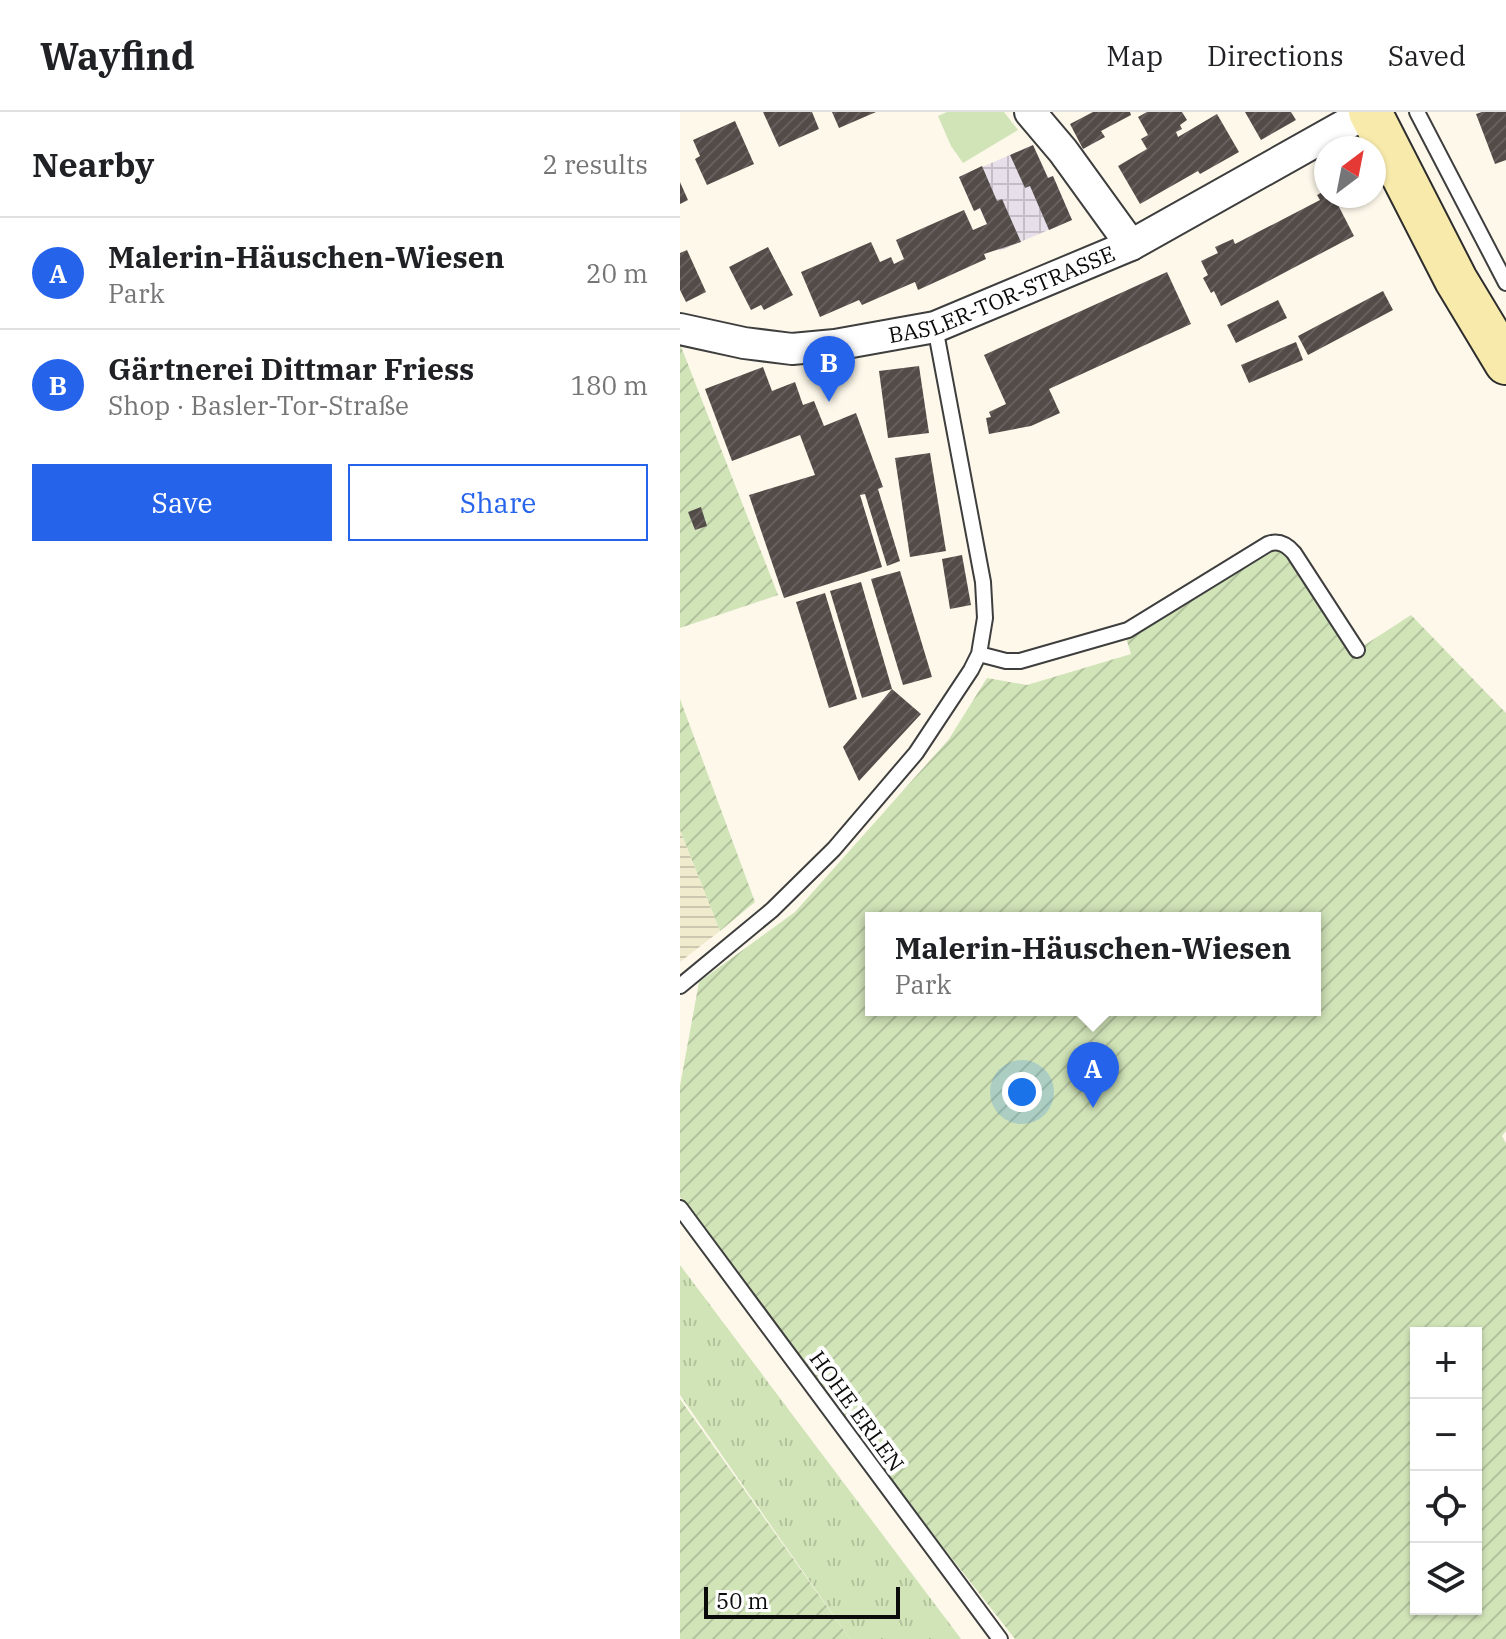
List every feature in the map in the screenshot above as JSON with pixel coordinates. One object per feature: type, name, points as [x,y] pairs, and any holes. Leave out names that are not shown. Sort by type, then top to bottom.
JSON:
[{"type":"main road","points":[[1369,112],[1456,280],[1506,363]]},
{"type":"street","name":"BASLER-TOR-STRASSE","points":[[1030,112],[1063,151],[1131,245]]},
{"type":"street","name":"BASLER-TOR-STRASSE","points":[[683,324],[744,343],[792,349],[835,345],[935,327],[1131,245],[1369,112]]},
{"type":"lane","points":[[1417,112],[1506,283]]},
{"type":"lane","points":[[680,986],[772,910],[834,849],[924,743],[979,654],[985,618],[983,582],[935,327]]},
{"type":"lane","points":[[979,654],[1020,661],[1128,630],[1268,544],[1277,542],[1294,553],[1357,650]]},
{"type":"lane","name":"HOHE ERLEN","points":[[680,1208],[1000,1639]]},
{"type":"shaded area","points":[[1033,145],[1048,177],[1053,176],[1072,220],[999,251],[980,209],[974,211],[959,177]]},
{"type":"shaded area","points":[[680,830],[720,931],[680,962]]},
{"type":"green space","points":[[947,112],[1004,112],[1018,130],[963,163],[951,146],[938,116]]},
{"type":"green space","points":[[680,344],[778,595],[680,628]]},
{"type":"green space","points":[[1276,550],[1292,561],[1354,652],[1411,615],[1506,713],[1506,1131],[1502,1136],[1506,1143],[1506,1639],[1015,1639],[680,1197],[680,1086],[699,982],[795,912],[949,739],[987,678],[1027,685],[1131,654],[1126,638]]},
{"type":"green space","points":[[680,699],[755,902],[720,931],[680,830]]},
{"type":"green space","points":[[680,1265],[961,1639],[850,1639],[680,1395]]},
{"type":"green space","points":[[680,1399],[850,1639],[680,1639]]},
{"type":"building","points":[[763,112],[812,112],[819,129],[779,147]]},
{"type":"building","points":[[832,112],[876,112],[839,128]]},
{"type":"building","points":[[1093,112],[1130,112],[1131,115],[1101,131],[1105,137],[1083,149],[1070,124]]},
{"type":"building","points":[[1147,112],[1182,112],[1187,120],[1176,132],[1178,137],[1217,114],[1239,152],[1140,204],[1118,166],[1147,149],[1141,139],[1148,135],[1138,117]]},
{"type":"building","points":[[1245,112],[1291,112],[1296,120],[1261,140]]},
{"type":"building","points":[[1506,112],[1506,160],[1495,164],[1476,114]]},
{"type":"building","points":[[735,121],[754,164],[707,185],[695,159],[700,156],[693,140]]},
{"type":"building","points":[[1033,145],[1048,178],[1053,176],[1072,220],[1049,230],[1030,186],[1025,188],[1010,155]]},
{"type":"building","points":[[982,166],[997,201],[1002,199],[1021,242],[984,254],[986,259],[918,290],[915,282],[862,305],[859,300],[820,317],[801,272],[871,242],[880,262],[891,257],[894,264],[904,259],[896,240],[964,210],[973,230],[987,224],[980,208],[974,211],[959,177]]},
{"type":"building","points":[[680,182],[688,200],[680,204]]},
{"type":"building","points":[[1314,203],[1314,208],[1340,208],[1354,236],[1221,306],[1203,278],[1208,275],[1201,261],[1218,253],[1215,247],[1233,239],[1235,244]]},
{"type":"building","points":[[768,247],[793,295],[764,310],[761,305],[751,310],[729,267]]},
{"type":"building","points":[[687,250],[706,292],[686,302],[680,290],[680,253]]},
{"type":"building","points":[[1167,272],[1191,324],[1049,389],[1060,413],[1031,426],[989,434],[986,418],[991,417],[989,412],[1006,404],[984,355]]},
{"type":"building","points":[[1383,291],[1393,310],[1308,355],[1298,336]]},
{"type":"building","points":[[1278,300],[1287,318],[1236,343],[1227,325]]},
{"type":"building","points":[[1296,342],[1303,360],[1249,383],[1241,365]]},
{"type":"building","points":[[919,366],[929,433],[888,438],[879,371]]},
{"type":"building","points":[[763,367],[772,391],[795,382],[803,405],[814,401],[824,426],[856,413],[883,487],[878,489],[900,561],[887,566],[865,494],[860,495],[882,567],[784,598],[749,495],[815,475],[800,435],[732,461],[705,389]]},
{"type":"building","points":[[930,453],[946,551],[910,557],[895,458]]},
{"type":"building","points":[[701,507],[707,526],[695,530],[688,512]]},
{"type":"building","points":[[962,555],[971,605],[950,609],[942,559]]},
{"type":"building","points":[[900,571],[932,677],[903,685],[871,579]]},
{"type":"building","points":[[861,582],[892,689],[862,698],[830,591]]},
{"type":"building","points":[[825,593],[857,699],[829,708],[796,602]]},
{"type":"building","points":[[892,689],[921,714],[859,781],[843,747]]},
{"type":"place","name":"Gärtnerei Dittmar Friess","points":[[829,402]]},
{"type":"place","name":"Malerin-Häuschen-Wiesen","points":[[1093,1108]]}]
